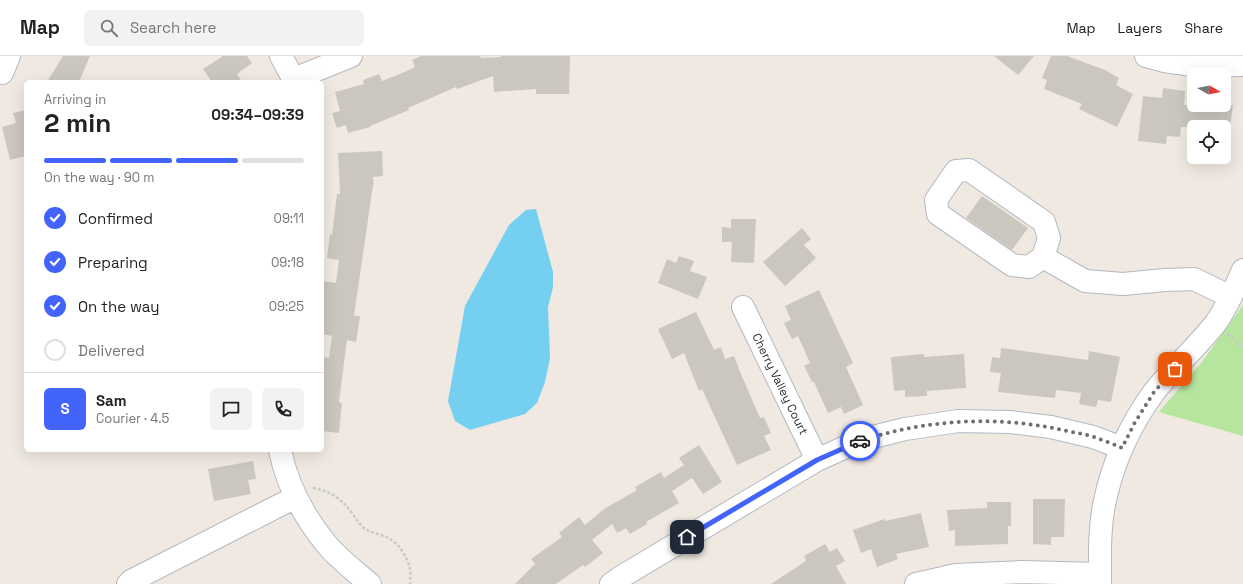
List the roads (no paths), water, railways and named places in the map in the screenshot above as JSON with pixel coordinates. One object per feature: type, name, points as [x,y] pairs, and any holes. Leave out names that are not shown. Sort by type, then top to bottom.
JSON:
[{"type":"street","points":[[281,56],[293,80]]},
{"type":"street","points":[[296,80],[351,56]]},
{"type":"street","points":[[1146,56],[1164,61],[1200,66],[1243,65]]},
{"type":"street","points":[[969,170],[1044,222],[1049,238],[1043,257],[1029,267],[1012,265],[938,214],[936,200],[956,171],[969,170]]},
{"type":"street","points":[[1043,257],[1085,282],[1123,284],[1194,279],[1231,297]]},
{"type":"street","points":[[916,584],[956,575],[1022,572],[1100,579],[1100,539],[1104,506],[1113,472],[1122,448],[1134,424],[1154,392],[1216,323],[1231,297],[1243,270]]},
{"type":"street","name":"Cherry Valley Court","points":[[743,307],[817,460]]},
{"type":"street","points":[[611,584],[817,460],[861,440],[905,428],[958,421],[1010,422],[1052,427],[1093,437],[1122,448]]},
{"type":"street","points":[[280,452],[283,463],[302,493],[308,518],[328,546],[370,584]]},
{"type":"street","points":[[128,584],[131,581],[302,493]]},
{"type":"water","points":[[536,209],[553,272],[553,287],[548,307],[550,358],[545,382],[537,403],[525,414],[470,430],[455,421],[448,401],[465,306],[509,225],[526,210]]}]
